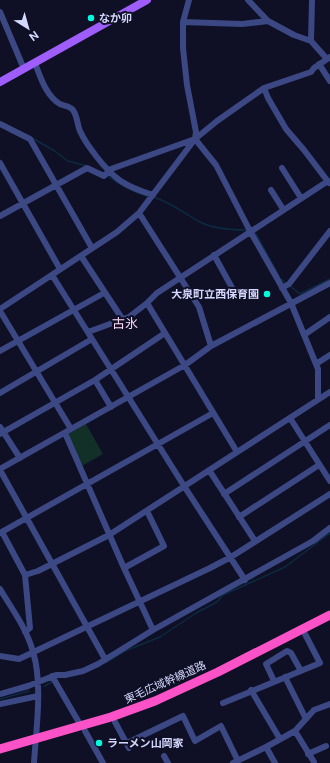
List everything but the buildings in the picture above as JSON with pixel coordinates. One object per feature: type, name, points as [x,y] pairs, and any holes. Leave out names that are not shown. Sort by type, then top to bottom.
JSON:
[{"type":"highway","name":"東毛広域幹線道路","points":[[83,729],[155,701],[218,672],[330,615]]},
{"type":"highway","name":"東毛広域幹線道路","points":[[0,749],[115,722],[179,697],[330,621]]},
{"type":"highway","name":"東毛広域幹線道路","points":[[0,755],[35,742]]},
{"type":"main road","points":[[0,82],[147,0]]},
{"type":"street","points":[[189,0],[183,22],[183,48],[187,85],[196,132],[195,139],[216,165],[250,231],[291,303],[318,369],[318,399]]},
{"type":"street","points":[[153,630],[87,484],[56,403],[0,310],[60,268],[81,256],[116,232],[139,213],[195,139],[217,121],[264,88],[310,72],[328,58],[311,41],[294,35],[268,21],[248,0]]},
{"type":"street","points":[[311,41],[312,0]]},
{"type":"street","points":[[0,12],[24,69]]},
{"type":"street","points":[[183,22],[242,24],[268,21]]},
{"type":"street","points":[[34,63],[46,88],[54,100],[60,104],[72,108],[80,132],[85,141],[108,171],[119,181],[135,190],[153,195]]},
{"type":"street","points":[[319,64],[330,81]]},
{"type":"street","points":[[88,332],[122,320],[134,314],[157,293],[301,198],[329,182],[286,129],[268,98],[264,88]]},
{"type":"street","points":[[0,124],[30,139],[92,248]]},
{"type":"street","points":[[0,216],[87,168],[104,176],[111,169],[195,139]]},
{"type":"street","points":[[0,163],[60,268]]},
{"type":"street","points":[[282,168],[301,198]]},
{"type":"street","points":[[271,190],[284,209]]},
{"type":"street","points":[[139,213],[199,307],[211,346]]},
{"type":"street","points":[[282,288],[289,284],[330,231]]},
{"type":"street","points":[[81,256],[122,320]]},
{"type":"street","points":[[214,256],[236,295]]},
{"type":"street","points":[[52,275],[184,486],[245,580]]},
{"type":"street","points":[[105,659],[0,470],[186,365],[211,346],[330,284]]},
{"type":"street","points":[[0,351],[104,293]]},
{"type":"street","points":[[147,303],[186,365],[237,452]]},
{"type":"street","points":[[304,335],[330,317]]},
{"type":"street","points":[[20,458],[1,431],[56,403],[95,380],[165,333]]},
{"type":"street","points":[[0,393],[92,339]]},
{"type":"street","points":[[316,364],[330,355]]},
{"type":"street","points":[[95,380],[111,407]]},
{"type":"street","points":[[25,575],[38,571],[109,535],[330,392]]},
{"type":"street","points":[[25,632],[30,628],[25,575],[1,533],[213,413]]},
{"type":"street","points":[[290,418],[330,481]]},
{"type":"street","points":[[224,494],[330,426]]},
{"type":"street","points":[[239,517],[319,465]]},
{"type":"street","points":[[208,470],[255,541]]},
{"type":"street","points":[[0,656],[19,659],[230,557],[330,494]]},
{"type":"street","points":[[124,568],[164,546],[147,511]]},
{"type":"street","points":[[0,694],[38,683],[56,674],[65,675],[84,671],[153,630],[313,541],[330,528]]},
{"type":"street","points":[[0,589],[25,632],[33,652],[38,672],[34,763]]},
{"type":"street","points":[[223,703],[251,690],[320,663],[305,634]]},
{"type":"street","points":[[274,681],[266,664],[287,652],[291,652],[301,671]]},
{"type":"street","points":[[52,676],[103,763]]},
{"type":"street","points":[[285,677],[306,719]]},
{"type":"street","points":[[251,690],[280,739]]},
{"type":"street","points":[[0,704],[38,696]]},
{"type":"street","points":[[115,722],[128,745],[183,716],[195,741],[221,726],[240,761],[295,731],[314,710],[330,704]]},
{"type":"street","points":[[295,731],[314,762]]},
{"type":"street","points":[[308,754],[326,746]]},
{"type":"street","points":[[266,747],[275,763]]},
{"type":"street","points":[[164,756],[168,763]]},
{"type":"green space","points":[[86,424],[103,454],[82,466],[68,436],[70,433]]},
{"type":"waterway","points":[[32,138],[68,161],[87,166]]},
{"type":"waterway","points":[[108,176],[126,188],[147,196]]},
{"type":"waterway","points":[[156,198],[168,203],[205,224],[222,229],[246,230]]},
{"type":"waterway","points":[[255,232],[279,276]]},
{"type":"waterway","points":[[281,279],[286,283]]},
{"type":"waterway","points":[[290,286],[300,294],[330,279]]},
{"type":"waterway","points":[[105,663],[125,651],[160,637],[196,613],[217,602],[223,595],[285,567],[330,533]]},
{"type":"waterway","points":[[45,686],[53,681]]},
{"type":"waterway","points":[[0,699],[29,691]]},
{"type":"place","name":"なか卯","points":[[91,18]]},
{"type":"place","name":"大泉町立西保育園","points":[[267,294]]},
{"type":"place","name":"ラーメン山岡家","points":[[99,743]]},
{"type":"district","name":"古氷","points":[[125,323]]}]
